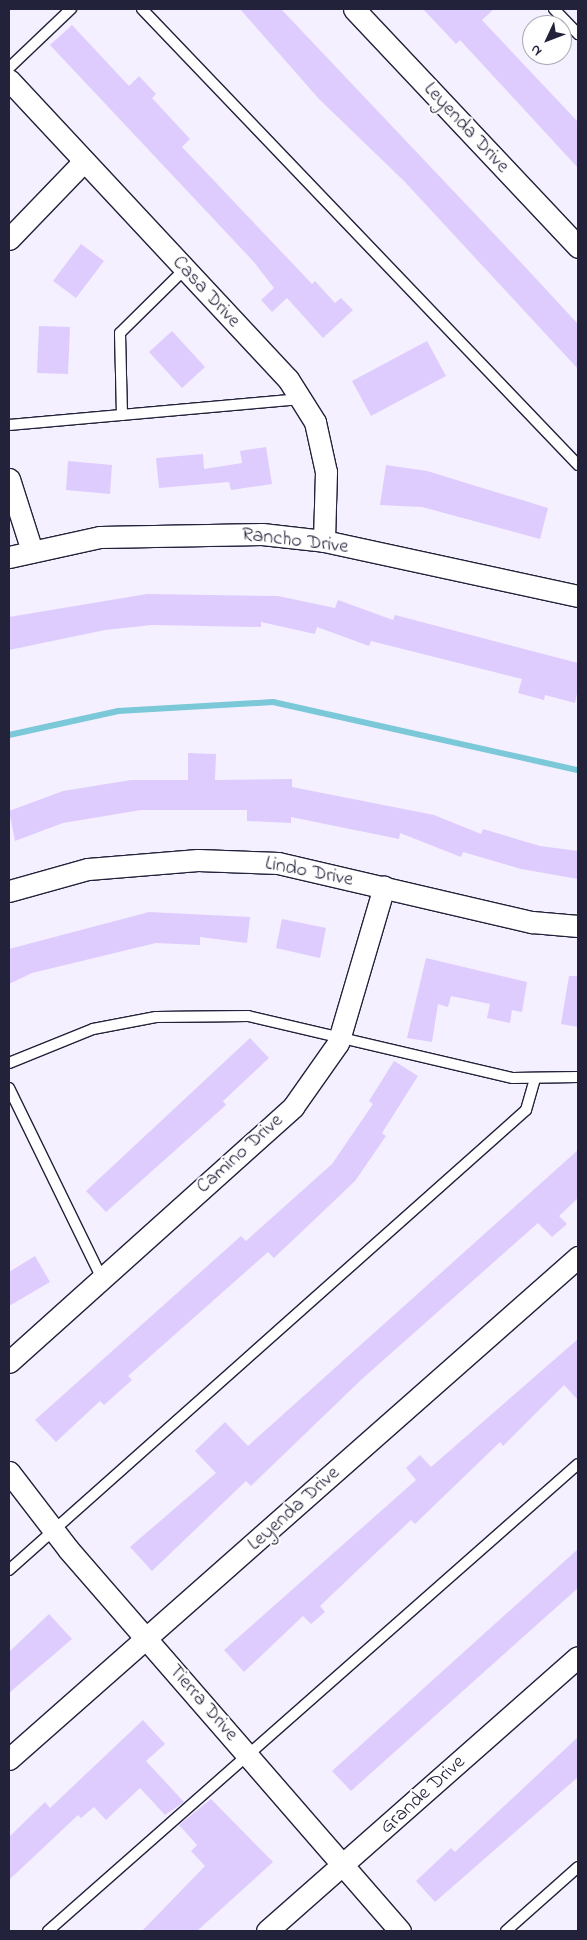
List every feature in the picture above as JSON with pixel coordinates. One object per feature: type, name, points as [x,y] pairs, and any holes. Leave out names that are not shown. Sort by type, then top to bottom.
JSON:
[{"type":"street","name":"Leyenda Drive","points":[[354,9],[578,247]]},
{"type":"street","name":"Casa Drive","points":[[9,80],[301,399],[315,422],[326,472],[324,541]]},
{"type":"street","points":[[9,239],[84,161]]},
{"type":"street","points":[[9,479],[32,551]]},
{"type":"street","name":"Rancho Drive","points":[[9,557],[100,537],[262,534],[324,541],[578,596]]},
{"type":"street","name":"Lindo Drive","points":[[9,891],[88,869],[198,860],[278,863],[532,922],[578,926]]},
{"type":"street","name":"Camino Drive","points":[[9,1362],[293,1107],[340,1035],[384,887]]},
{"type":"street","name":"Leyenda Drive","points":[[9,1759],[148,1639],[578,1258]]},
{"type":"street","name":"Tierra Drive","points":[[9,1472],[54,1531],[400,1931]]},
{"type":"street","name":"Grande Drive","points":[[267,1931],[344,1866],[578,1657]]},
{"type":"lane","points":[[9,68],[71,9]]},
{"type":"lane","points":[[142,9],[578,464]]},
{"type":"lane","points":[[554,9],[578,34]]},
{"type":"lane","points":[[122,415],[120,333],[184,269]]},
{"type":"lane","points":[[9,425],[301,399]]},
{"type":"lane","points":[[9,1063],[93,1029],[156,1017],[248,1016],[340,1035],[513,1078],[578,1077]]},
{"type":"lane","points":[[9,1570],[526,1110],[535,1078]]},
{"type":"lane","points":[[9,1088],[102,1279]]},
{"type":"lane","points":[[48,1931],[249,1756],[578,1464]]},
{"type":"lane","points":[[506,1931],[578,1867]]},
{"type":"building","points":[[240,9],[281,9],[514,255],[578,324],[578,369],[404,181],[319,99]]},
{"type":"building","points":[[423,9],[494,9],[482,20],[522,62],[522,65],[524,65],[578,122],[578,168],[460,40],[456,44]]},
{"type":"building","points":[[72,25],[129,86],[139,76],[156,94],[152,98],[190,139],[182,147],[312,284],[315,281],[335,303],[341,298],[353,310],[323,338],[287,298],[272,312],[261,300],[274,288],[253,261],[50,45]]},
{"type":"building","points":[[81,244],[104,261],[76,298],[53,281]]},
{"type":"building","points":[[39,326],[70,327],[68,374],[37,373]]},
{"type":"building","points":[[172,331],[205,367],[182,388],[149,352]]},
{"type":"building","points":[[427,341],[446,376],[371,416],[352,381]]},
{"type":"building","points":[[266,447],[272,484],[231,490],[229,482],[159,488],[156,458],[203,454],[204,469],[242,463],[240,451]]},
{"type":"building","points":[[68,461],[112,465],[110,494],[66,490]]},
{"type":"building","points":[[386,465],[427,471],[548,508],[540,539],[422,507],[380,505]]},
{"type":"building","points":[[147,594],[278,596],[335,608],[338,600],[393,620],[395,615],[578,663],[578,689],[575,703],[545,695],[544,700],[518,693],[522,679],[371,641],[369,646],[317,627],[315,634],[261,622],[261,627],[152,625],[105,630],[9,650],[9,617]]},
{"type":"building","points":[[188,753],[216,754],[215,780],[292,779],[292,787],[434,815],[481,834],[483,829],[540,846],[578,851],[578,879],[521,869],[463,852],[461,857],[400,833],[399,839],[291,817],[291,823],[247,821],[247,810],[141,810],[63,823],[15,841],[9,811],[63,791],[131,780],[188,780]]},
{"type":"building","points":[[149,912],[250,917],[247,943],[200,937],[200,945],[156,943],[32,973],[9,984],[9,949]]},
{"type":"building","points":[[282,919],[326,928],[320,958],[276,948]]},
{"type":"building","points":[[426,958],[527,982],[522,1012],[512,1010],[510,1023],[487,1018],[490,1004],[451,996],[448,1007],[438,1004],[432,1042],[407,1038]]},
{"type":"building","points":[[569,976],[578,976],[578,1027],[561,1024]]},
{"type":"building","points":[[250,1038],[269,1058],[223,1101],[226,1105],[106,1212],[86,1191]]},
{"type":"building","points":[[394,1061],[418,1076],[382,1133],[386,1136],[355,1181],[274,1258],[268,1252],[128,1376],[132,1380],[104,1405],[100,1401],[56,1442],[35,1420],[241,1236],[246,1241],[332,1164],[373,1104],[369,1101]]},
{"type":"building","points":[[578,1150],[578,1198],[559,1216],[567,1224],[552,1237],[538,1223],[362,1379],[251,1486],[246,1481],[152,1571],[130,1547],[216,1473],[195,1451],[225,1422],[248,1446]]},
{"type":"building","points":[[35,1256],[50,1282],[9,1306],[9,1272]]},
{"type":"building","points":[[578,1339],[578,1400],[564,1385],[503,1446],[500,1442],[415,1524],[411,1520],[362,1566],[320,1606],[325,1612],[311,1624],[303,1616],[244,1672],[224,1650],[416,1480],[406,1468],[420,1455],[431,1467]]},
{"type":"building","points":[[578,1549],[578,1588],[351,1791],[332,1771]]},
{"type":"building","points":[[49,1614],[72,1639],[9,1693],[9,1652]]},
{"type":"building","points":[[143,1720],[165,1744],[146,1761],[184,1802],[165,1815],[140,1788],[106,1820],[94,1807],[81,1818],[78,1815],[9,1880],[9,1837],[45,1802],[50,1808]]},
{"type":"building","points":[[578,1737],[578,1777],[435,1902],[416,1881],[451,1848],[455,1852]]},
{"type":"building","points":[[211,1799],[273,1862],[197,1931],[142,1931],[205,1866],[191,1851],[197,1845],[179,1825]]},
{"type":"waterway","points":[[9,735],[118,711],[273,702],[578,770]]}]
